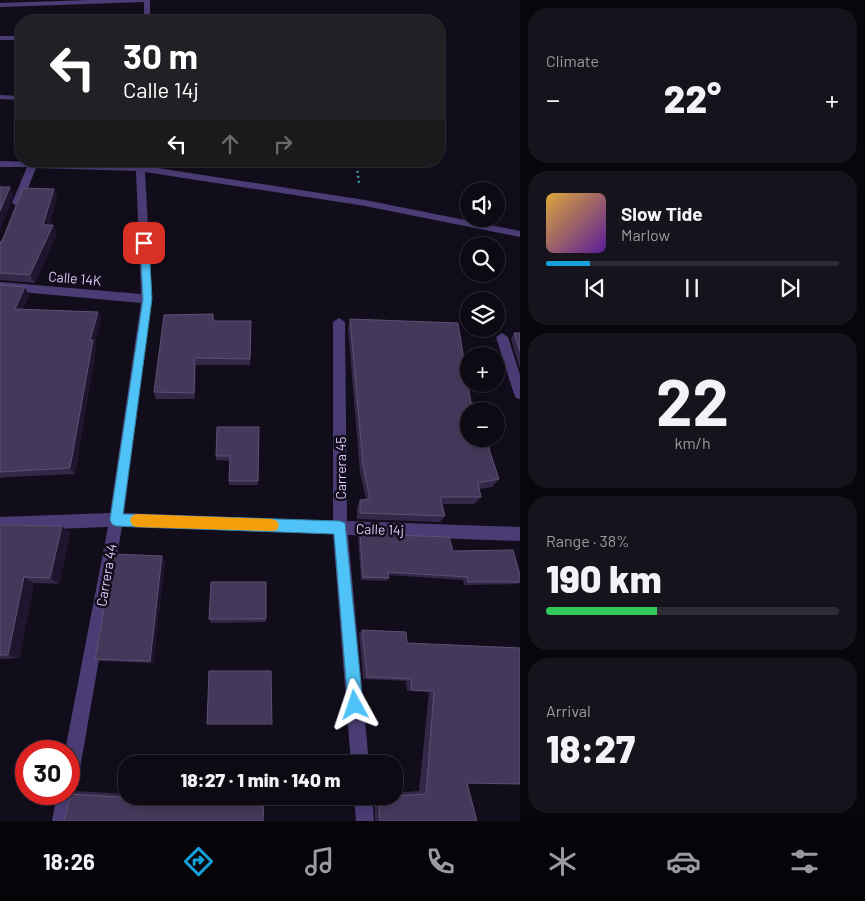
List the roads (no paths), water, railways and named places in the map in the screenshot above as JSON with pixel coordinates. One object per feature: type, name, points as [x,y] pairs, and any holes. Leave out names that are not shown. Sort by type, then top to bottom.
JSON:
[{"type":"street","points":[[0,4],[147,0],[147,15]]},
{"type":"street","points":[[0,38],[15,38]]},
{"type":"street","points":[[0,97],[15,98]]},
{"type":"street","points":[[0,164],[15,165]]},
{"type":"street","points":[[14,212],[32,167]]},
{"type":"street","name":"Carrera 44","points":[[76,740],[116,520],[148,299],[140,167]]},
{"type":"street","points":[[152,167],[358,202],[520,234]]},
{"type":"street","name":"Calle 14K","points":[[0,286],[148,299]]},
{"type":"street","name":"Carrera 45","points":[[339,322],[340,528],[359,755]]},
{"type":"street","points":[[502,337],[520,394]]},
{"type":"street","name":"Calle 14j","points":[[0,524],[116,520],[520,534]]},
{"type":"street","points":[[61,821],[64,805]]},
{"type":"street","points":[[364,805],[365,821]]}]
